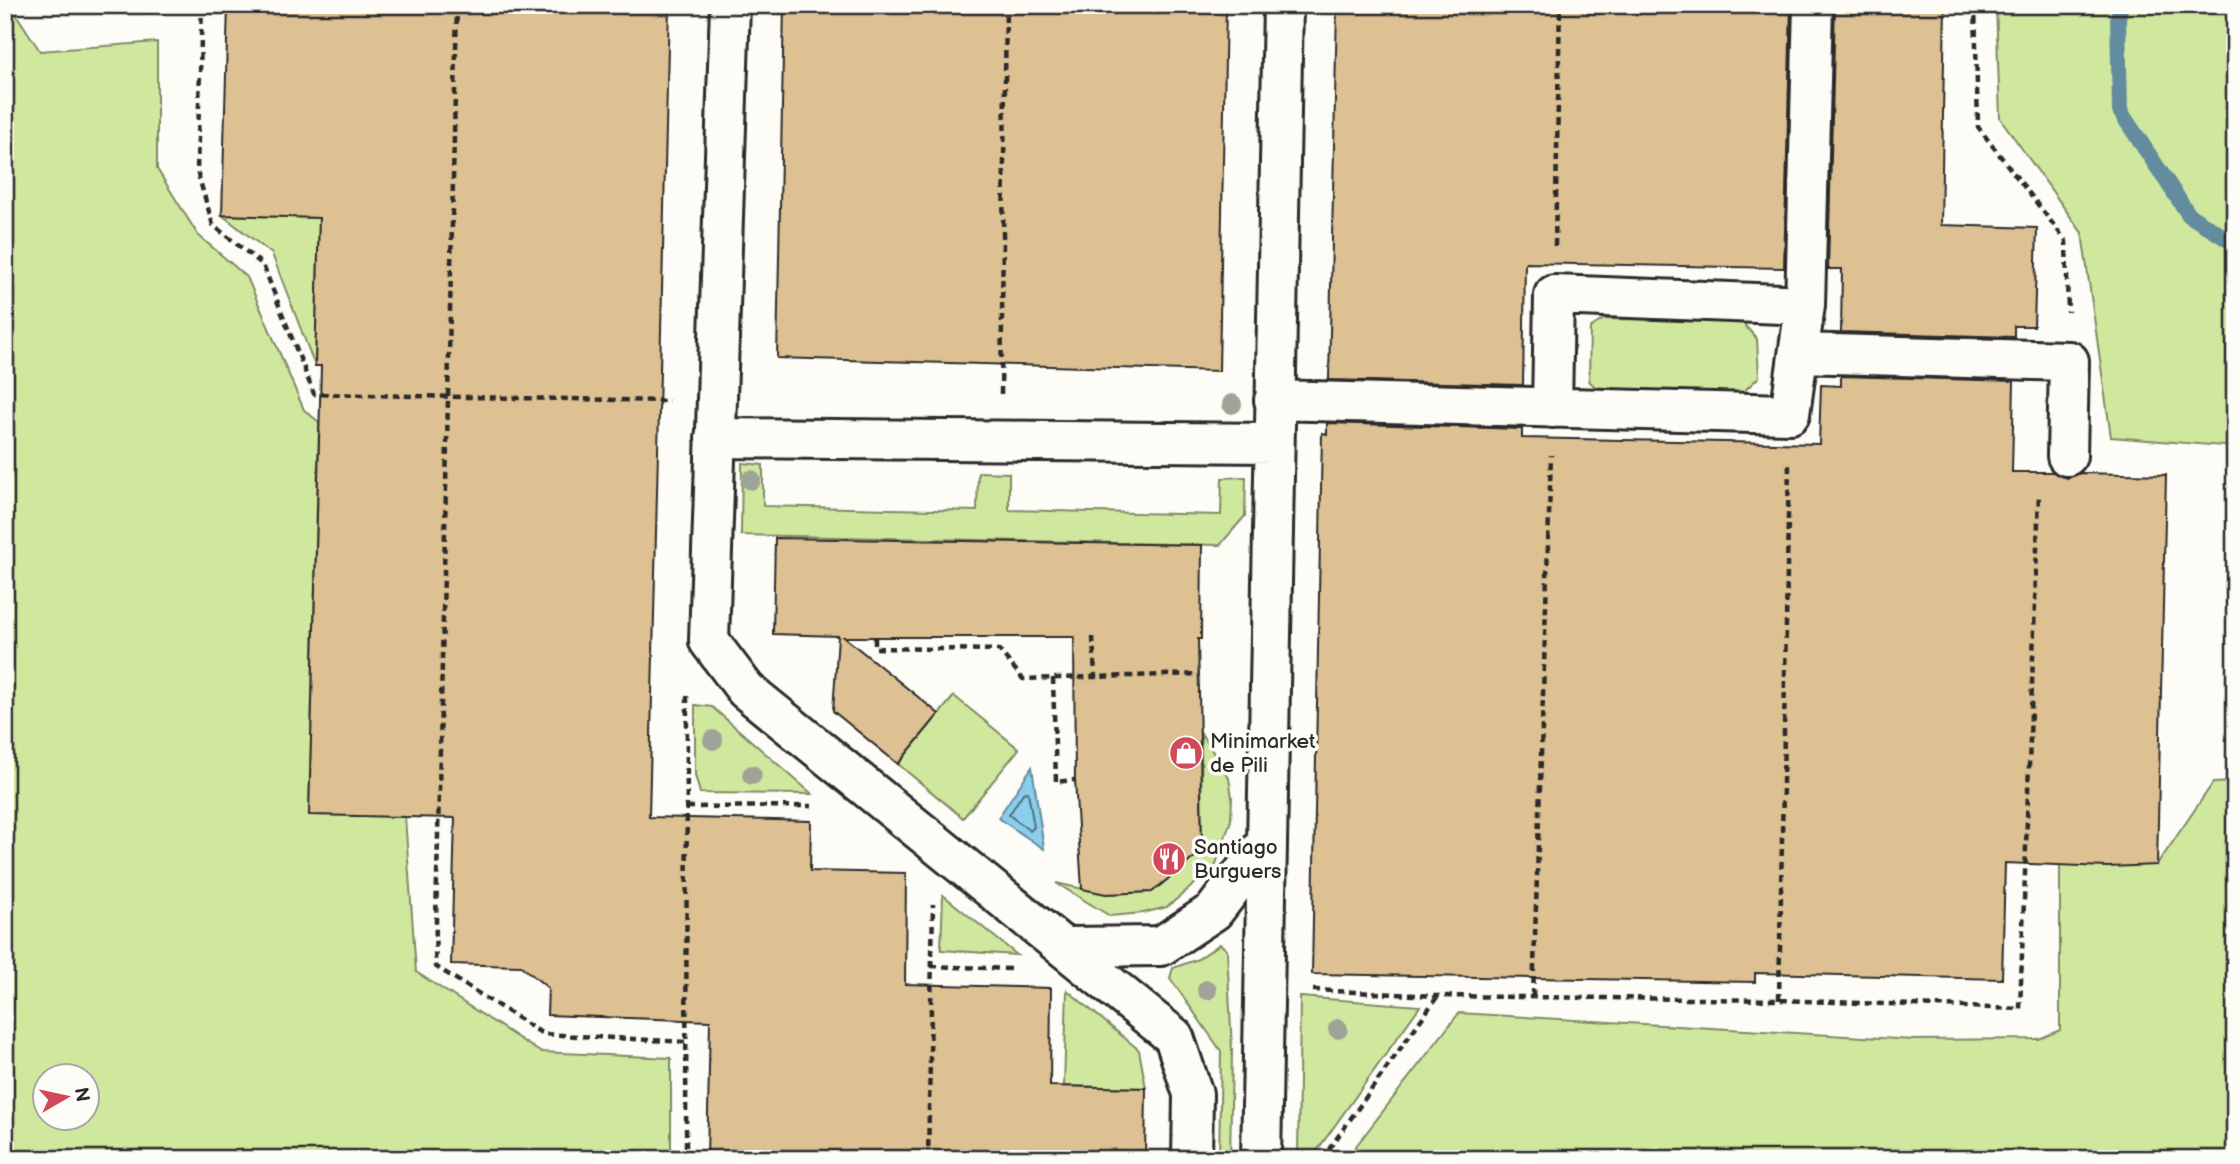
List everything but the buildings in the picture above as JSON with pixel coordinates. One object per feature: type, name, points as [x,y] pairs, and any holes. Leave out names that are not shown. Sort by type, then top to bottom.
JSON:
[{"type":"street","points":[[730,5],[709,641],[746,690],[1174,1037],[1193,1094],[1192,1159]]},
{"type":"street","points":[[1261,1159],[1283,5]]},
{"type":"street","points":[[1274,400],[1790,414],[1805,305],[1813,5]]},
{"type":"street","points":[[1552,408],[1553,295],[1805,305]]},
{"type":"street","points":[[1800,353],[2069,362],[2067,456]]},
{"type":"street","points":[[716,420],[1000,440],[1273,443]]},
{"type":"street","points":[[1063,947],[1161,946],[1214,911],[1266,843]]},
{"type":"path","points":[[202,5],[197,171],[213,225],[263,265],[314,394],[450,397],[716,420]]},
{"type":"path","points":[[457,5],[435,966],[543,1034],[686,1042]]},
{"type":"path","points":[[1000,440],[1006,5]]},
{"type":"path","points":[[1553,295],[1560,5]]},
{"type":"path","points":[[1975,5],[1978,127],[2066,242],[2069,362]]},
{"type":"path","points":[[1533,996],[1552,408]]},
{"type":"path","points":[[1779,1000],[1790,414]]},
{"type":"path","points":[[1263,987],[1437,996],[1779,1000],[2020,1009],[2040,454],[2067,456]]},
{"type":"path","points":[[875,637],[875,648],[999,650],[1023,679],[1200,674]]},
{"type":"path","points":[[1093,638],[1095,677]]},
{"type":"path","points":[[686,1159],[687,694],[709,641]]},
{"type":"path","points":[[1053,678],[1056,782],[1075,780]]},
{"type":"path","points":[[687,807],[889,806]]},
{"type":"path","points":[[928,1159],[936,844]]},
{"type":"path","points":[[1322,1159],[1437,996]]},
{"type":"green space","points":[[5,5],[10,5],[40,51],[157,42],[157,169],[198,235],[247,277],[304,410],[319,422],[309,814],[405,817],[416,972],[540,1052],[671,1058],[671,1159],[5,1159]]},
{"type":"green space","points":[[1996,5],[2235,5],[2235,447],[2111,437],[2082,233],[2000,118]]},
{"type":"green space","points":[[222,215],[319,218],[315,366],[272,254]]},
{"type":"green space","points":[[1604,319],[1740,320],[1757,339],[1759,377],[1742,393],[1602,393],[1589,381],[1590,328]]},
{"type":"green space","points":[[742,463],[763,465],[763,506],[977,511],[978,472],[1009,473],[1009,510],[1221,515],[1222,478],[1246,477],[1245,516],[1220,545],[741,535]]},
{"type":"green space","points":[[954,696],[1019,749],[963,818],[898,764]]},
{"type":"green space","points":[[695,705],[712,707],[812,794],[700,793],[695,775]]},
{"type":"green space","points":[[1201,733],[1229,778],[1232,797],[1231,820],[1215,867],[1167,907],[1143,913],[1110,916],[1056,883],[1106,894],[1152,892],[1202,851]]},
{"type":"green space","points":[[2235,782],[2235,1159],[1346,1159],[1459,1013],[1914,1040],[2039,1039],[2060,1030],[2060,865],[2157,865],[2213,783]]},
{"type":"green space","points":[[943,895],[1017,955],[941,950]]},
{"type":"green space","points":[[1220,944],[1227,950],[1232,1051],[1230,1159],[1219,1159],[1221,1051],[1170,978],[1173,968],[1198,959]]},
{"type":"green space","points":[[1067,990],[1139,1050],[1146,1088],[1064,1086]]},
{"type":"green space","points":[[1300,997],[1420,1006],[1311,1159],[1298,1159]]},
{"type":"water","points":[[1032,767],[1044,849],[998,818]]},
{"type":"waterway","points":[[2121,5],[2118,18],[2120,111],[2189,215],[2235,244]]},
{"type":"place","name":"Minimarket de Pili","points":[[1186,753]]},
{"type":"place","name":"Santiago Burguers","points":[[1169,859]]}]
